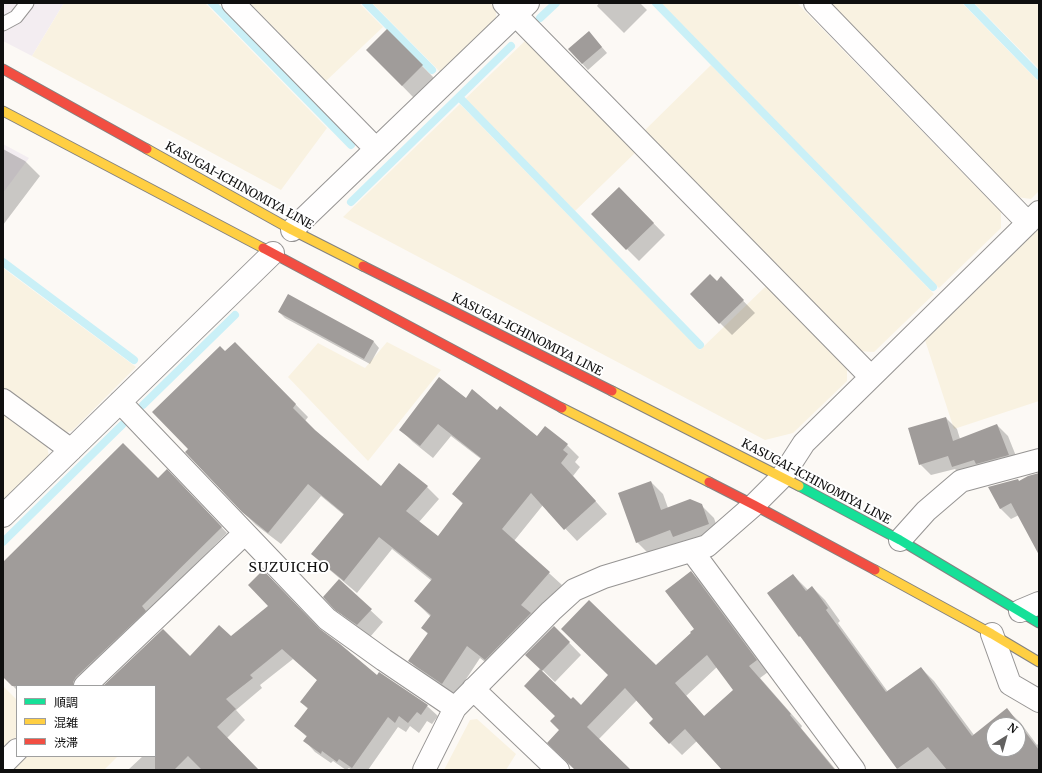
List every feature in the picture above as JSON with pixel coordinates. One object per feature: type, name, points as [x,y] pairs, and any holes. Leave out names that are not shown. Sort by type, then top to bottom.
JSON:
[{"type":"main road","name":"KASUGAI-ICHINOMIYA LINE","points":[[3,69],[292,230],[782,477],[1030,607],[1039,623]]},
{"type":"main road","points":[[3,111],[273,253],[545,399],[754,505],[992,634],[1039,662]]},
{"type":"street","points":[[233,3],[376,149]]},
{"type":"street","points":[[424,770],[455,708],[551,611],[574,590],[604,577],[708,546],[754,505],[782,477],[804,443],[1034,217],[814,3]]},
{"type":"street","points":[[292,230],[376,149],[516,7],[871,377]]},
{"type":"street","points":[[3,516],[273,253]]},
{"type":"street","points":[[3,400],[71,450]]},
{"type":"street","points":[[120,402],[327,619],[455,708]]},
{"type":"street","points":[[900,540],[926,511],[961,481],[1039,460]]},
{"type":"street","points":[[86,685],[245,534]]},
{"type":"street","points":[[692,551],[854,770]]},
{"type":"street","points":[[992,634],[1010,684],[1039,701]]},
{"type":"street","points":[[473,689],[558,770]]},
{"type":"street","points":[[3,764],[16,751]]},
{"type":"lane","points":[[3,24],[16,17],[27,3]]},
{"type":"shaded area","points":[[3,3],[64,3],[32,56],[3,41]]},
{"type":"shaded area","points":[[64,3],[205,3],[327,128],[281,190],[32,56]]},
{"type":"shaded area","points":[[250,3],[359,3],[383,27],[326,81]]},
{"type":"shaded area","points":[[372,3],[490,3],[496,9],[496,23],[443,75]]},
{"type":"shaded area","points":[[661,3],[797,3],[1001,212],[1001,228],[939,288]]},
{"type":"shaded area","points":[[828,3],[962,3],[1039,82],[1039,191],[1031,199],[1017,197]]},
{"type":"shaded area","points":[[974,3],[1039,3],[1039,69]]},
{"type":"shaded area","points":[[527,39],[636,152],[575,211],[465,99]]},
{"type":"shaded area","points":[[711,65],[934,294],[874,352],[857,351],[642,133]]},
{"type":"shaded area","points":[[460,104],[700,350],[766,286],[847,369],[847,381],[793,433],[765,440],[343,217]]},
{"type":"shaded area","points":[[3,144],[29,158],[3,193]]},
{"type":"shaded area","points":[[1039,228],[1039,401],[954,429],[924,337]]},
{"type":"shaded area","points":[[3,268],[136,367],[72,431],[63,433],[3,388]]},
{"type":"shaded area","points":[[387,342],[441,370],[368,461],[288,377],[318,343],[365,368]]},
{"type":"shaded area","points":[[3,412],[47,445],[49,457],[3,503]]},
{"type":"shaded area","points":[[3,686],[16,699],[16,737],[3,750]]},
{"type":"shaded area","points":[[477,719],[516,754],[506,770],[444,770],[470,720]]},
{"type":"shaded area","points":[[24,757],[117,757],[104,770],[11,770]]},
{"type":"building","points":[[387,29],[423,65],[402,86],[366,50]]},
{"type":"building","points":[[589,31],[602,47],[582,64],[568,49]]},
{"type":"building","points":[[619,187],[654,223],[626,250],[591,214]]},
{"type":"building","points":[[710,274],[717,281],[721,276],[744,300],[719,324],[690,294]]},
{"type":"building","points":[[288,294],[374,341],[364,359],[278,312]]},
{"type":"building","points":[[235,342],[296,404],[293,408],[315,430],[381,486],[399,463],[428,486],[406,511],[438,536],[463,503],[452,494],[481,458],[438,424],[420,446],[399,430],[439,377],[466,398],[472,389],[497,410],[500,406],[537,436],[545,426],[568,444],[563,450],[568,454],[561,463],[596,501],[564,530],[531,493],[502,529],[550,572],[521,605],[531,613],[485,660],[467,646],[442,684],[408,661],[428,633],[421,628],[431,615],[414,601],[432,579],[379,537],[344,581],[311,554],[344,514],[308,484],[268,533],[242,512],[185,452],[188,449],[152,412],[220,346],[225,351]]},
{"type":"building","points":[[946,417],[953,441],[997,424],[1009,455],[976,464],[974,460],[952,467],[948,456],[919,465],[908,428]]},
{"type":"building","points":[[123,443],[158,478],[167,469],[222,527],[142,606],[146,611],[76,677],[73,685],[12,686],[3,677],[3,562]]},
{"type":"building","points":[[1039,473],[1039,555],[1011,503],[1000,509],[988,487],[1018,479],[1019,481],[1028,476]]},
{"type":"building","points":[[651,481],[661,510],[690,499],[702,504],[709,524],[673,537],[670,530],[636,543],[618,493]]},
{"type":"building","points":[[263,570],[320,629],[377,675],[379,672],[428,705],[421,715],[417,712],[408,723],[399,716],[395,723],[388,717],[352,768],[339,759],[337,762],[322,751],[321,754],[303,741],[307,736],[294,726],[308,708],[300,702],[317,680],[282,649],[250,675],[253,678],[226,699],[236,709],[217,727],[259,770],[202,770],[188,756],[174,770],[155,770],[156,685],[104,685],[163,629],[190,656],[219,625],[231,636],[268,606],[248,585]]},
{"type":"building","points":[[691,571],[757,660],[749,666],[791,714],[790,715],[835,770],[722,770],[685,729],[669,744],[649,723],[653,719],[625,688],[587,727],[631,770],[575,770],[547,743],[559,730],[550,721],[555,716],[524,686],[540,669],[571,699],[573,697],[581,705],[608,675],[561,629],[589,600],[656,665],[694,629],[665,591]],"holes":[[[707,655],[733,690],[704,716],[675,683]]]},
{"type":"building","points":[[793,574],[806,591],[812,586],[828,608],[826,610],[886,692],[921,667],[972,736],[986,725],[986,757],[1026,757],[1026,733],[1039,750],[1039,770],[947,770],[928,747],[897,769],[800,636],[799,637],[767,593]]},
{"type":"building","points":[[339,579],[372,609],[357,625],[335,610],[323,597]]},
{"type":"building","points":[[554,626],[570,642],[542,671],[525,655]]},
{"type":"building","points":[[1007,708],[1014,717],[996,717]]},
{"type":"waterway","points":[[212,3],[351,145]]},
{"type":"waterway","points":[[366,3],[432,70]]},
{"type":"waterway","points":[[540,18],[556,3]]},
{"type":"waterway","points":[[656,3],[933,287]]},
{"type":"waterway","points":[[968,3],[1039,76]]},
{"type":"waterway","points":[[351,202],[511,46]]},
{"type":"waterway","points":[[459,97],[700,345]]},
{"type":"waterway","points":[[3,262],[134,360]]},
{"type":"waterway","points":[[143,405],[235,315]]},
{"type":"waterway","points":[[3,542],[122,425]]},
{"type":"traffic: fast","points":[[799,486],[900,540],[1039,623]]},
{"type":"traffic: slow","points":[[3,111],[263,248]]},
{"type":"traffic: slow","points":[[147,149],[292,230],[363,266]]},
{"type":"traffic: slow","points":[[612,391],[799,486]]},
{"type":"traffic: slow","points":[[562,408],[709,482]]},
{"type":"traffic: slow","points":[[875,570],[992,634],[1039,662]]},
{"type":"traffic: jam","points":[[3,69],[147,149]]},
{"type":"traffic: jam","points":[[263,248],[562,408]]},
{"type":"traffic: jam","points":[[363,266],[612,391]]},
{"type":"traffic: jam","points":[[709,482],[875,570]]},
{"type":"district","name":"SUZUICHO","points":[[289,568]]}]
